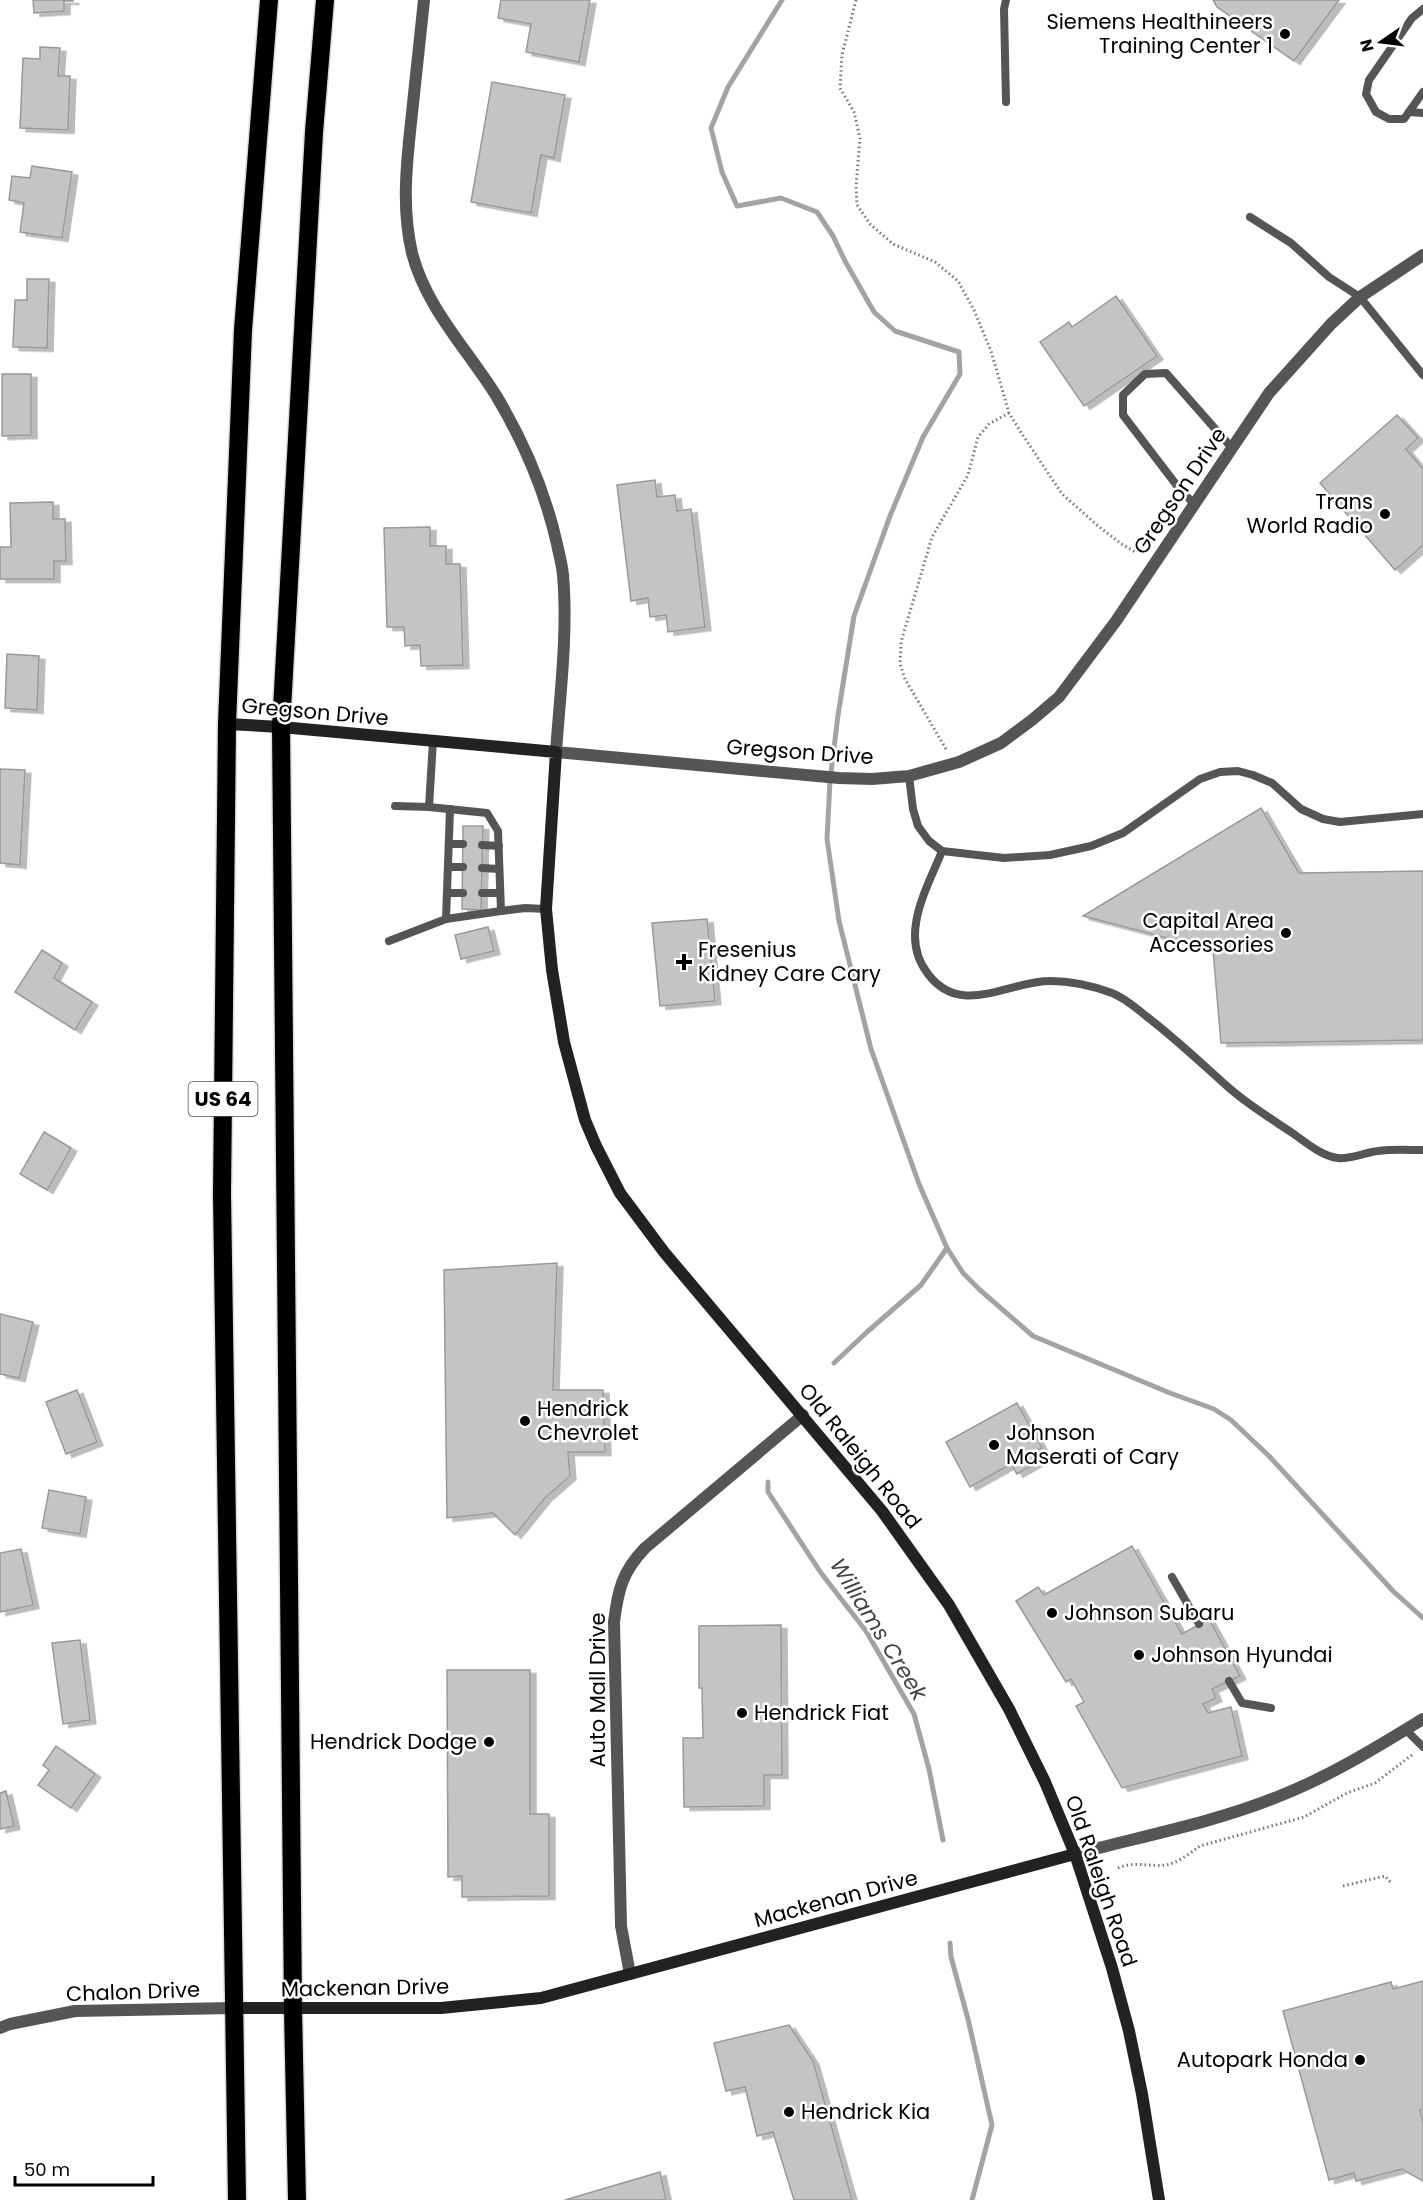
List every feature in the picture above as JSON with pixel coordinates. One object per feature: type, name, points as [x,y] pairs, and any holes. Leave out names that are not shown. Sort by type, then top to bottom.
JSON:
[{"type":"highway","name":"US 64","points":[[237,2200],[222,1194],[227,724],[243,330],[269,0]]},
{"type":"highway","name":"US 64","points":[[297,2200],[293,2010],[281,727],[313,144],[325,0]]},
{"type":"street","points":[[423,0],[404,183],[410,244],[420,279],[434,307],[485,378],[514,426],[535,469],[551,518],[563,574],[563,644],[556,752]]},
{"type":"street","name":"Gregson Drive","points":[[227,724],[839,778],[872,779],[909,776],[959,762],[1002,743],[1059,697],[1116,621],[1269,393],[1331,324],[1360,297],[1423,255]]},
{"type":"street","name":"Old Raleigh Road","points":[[556,752],[546,909],[552,970],[564,1042],[585,1120],[608,1172],[631,1207],[664,1252],[882,1510],[949,1605],[1009,1709],[1045,1782],[1075,1854],[1112,1968],[1129,2031],[1142,2094],[1159,2200]]},
{"type":"street","name":"Auto Mall Drive","points":[[630,1974],[621,1926],[614,1622],[618,1593],[635,1559],[645,1548],[803,1415]]},
{"type":"street","name":"Mackenan Drive","points":[[233,2008],[293,2010],[441,2008],[541,1998],[1186,1826],[1281,1796],[1349,1764],[1423,1719]]},
{"type":"street","name":"Chalon Drive","points":[[0,2028],[75,2011],[233,2008]]},
{"type":"lane","points":[[1006,0],[1004,9],[1006,102]]},
{"type":"lane","points":[[1423,9],[1412,18],[1369,80],[1366,94],[1376,112],[1389,119],[1404,119],[1423,92]]},
{"type":"lane","points":[[1409,112],[1423,113]]},
{"type":"lane","points":[[1250,217],[1291,243],[1329,276],[1360,297],[1423,375]]},
{"type":"lane","points":[[1194,504],[1178,487],[1123,415],[1123,395],[1144,374],[1166,373],[1232,448]]},
{"type":"lane","points":[[429,807],[433,741]]},
{"type":"lane","points":[[909,776],[913,809],[918,826],[929,841],[942,851],[1004,858],[1050,855],[1091,846],[1123,833],[1200,779],[1220,772],[1238,771],[1272,783],[1301,809],[1323,819],[1340,822],[1423,814]]},
{"type":"lane","points":[[395,806],[487,813],[498,831],[501,911]]},
{"type":"lane","points":[[446,919],[450,809]]},
{"type":"lane","points":[[449,844],[463,844]]},
{"type":"lane","points":[[482,845],[499,846]]},
{"type":"lane","points":[[942,851],[918,911],[914,931],[915,946],[928,974],[953,994],[969,996],[1050,981],[1077,983],[1114,994],[1169,1033],[1230,1089],[1316,1149],[1338,1159],[1379,1150],[1423,1150]]},
{"type":"lane","points":[[449,867],[463,867]]},
{"type":"lane","points":[[482,868],[500,869]]},
{"type":"lane","points":[[448,893],[463,893]]},
{"type":"lane","points":[[482,893],[500,893]]},
{"type":"lane","points":[[389,941],[446,919],[525,908],[546,909]]},
{"type":"lane","points":[[1172,1576],[1199,1624]]},
{"type":"lane","points":[[1229,1681],[1242,1703],[1271,1708]]},
{"type":"lane","points":[[1406,1730],[1423,1748]]},
{"type":"path","points":[[856,0],[842,55],[840,88],[854,112],[860,138],[856,187],[857,205],[870,224],[893,244],[935,262],[958,281],[974,310],[991,351],[1009,413],[1062,494],[1098,526],[1137,553]]},
{"type":"path","points":[[946,749],[905,679],[900,664],[901,642],[932,537],[968,475],[978,437],[989,424],[1009,413]]},
{"type":"path","points":[[1118,1869],[1125,1865],[1167,1865],[1187,1856],[1200,1846],[1304,1817],[1347,1793],[1375,1783],[1412,1755]]},
{"type":"path","points":[[1343,1886],[1385,1876],[1392,1884]]},
{"type":"building","points":[[33,0],[73,1],[64,1],[64,11],[34,13]]},
{"type":"building","points":[[501,0],[590,0],[579,62],[526,52],[531,24],[498,18]]},
{"type":"building","name":"Siemens Healthineers Training Center 1","points":[[1213,0],[1339,0],[1294,61],[1217,7]]},
{"type":"building","points":[[40,47],[60,48],[58,76],[70,76],[68,130],[20,128],[23,58],[40,59]]},
{"type":"building","points":[[492,82],[565,95],[554,158],[541,155],[531,213],[471,202]]},
{"type":"building","points":[[32,166],[72,172],[62,238],[20,232],[24,203],[9,200],[12,176],[30,178]]},
{"type":"building","points":[[27,279],[49,279],[47,348],[13,347],[15,300],[27,300]]},
{"type":"building","points":[[1116,296],[1157,356],[1084,406],[1040,342],[1069,322],[1072,327]]},
{"type":"building","points":[[2,374],[31,374],[31,435],[2,436]]},
{"type":"building","name":"Trans World Radio","points":[[1397,415],[1418,438],[1406,449],[1423,469],[1423,545],[1395,570],[1320,483]]},
{"type":"building","points":[[655,480],[657,497],[675,495],[677,511],[691,509],[705,627],[668,632],[666,615],[650,617],[648,598],[631,601],[617,485]]},
{"type":"building","points":[[53,502],[53,519],[65,519],[66,561],[54,561],[54,579],[0,579],[0,547],[11,547],[10,503]]},
{"type":"building","points":[[430,527],[430,546],[446,546],[446,564],[460,564],[463,665],[421,666],[420,645],[405,646],[404,627],[387,627],[384,528]]},
{"type":"building","points":[[7,654],[39,656],[37,710],[5,708]]},
{"type":"building","points":[[0,769],[25,770],[20,865],[0,863]]},
{"type":"building","name":"Capital Area Accessories","points":[[1261,808],[1299,873],[1423,871],[1423,1040],[1221,1043],[1213,950],[1083,916]]},
{"type":"building","points":[[463,826],[483,826],[481,910],[462,909]]},
{"type":"building","name":"Fresenius Kidney Care Cary","points":[[707,919],[715,1001],[660,1006],[652,923]]},
{"type":"building","points":[[488,927],[494,951],[461,959],[455,935]]},
{"type":"building","points":[[42,950],[62,963],[54,978],[92,1002],[75,1030],[15,992]]},
{"type":"building","points":[[44,1132],[71,1148],[47,1190],[20,1174]]},
{"type":"building","name":"Hendrick Chevrolet","points":[[557,1263],[553,1390],[603,1390],[605,1452],[568,1452],[570,1476],[545,1498],[515,1535],[493,1513],[447,1518],[444,1270]]},
{"type":"building","points":[[0,1314],[33,1322],[19,1378],[0,1374]]},
{"type":"building","points":[[77,1390],[97,1442],[66,1454],[46,1402]]},
{"type":"building","name":"Johnson Maserati of Cary","points":[[1017,1403],[1042,1448],[1036,1451],[1041,1460],[1017,1474],[1011,1464],[970,1487],[946,1442]]},
{"type":"building","points":[[49,1490],[86,1497],[80,1534],[42,1528]]},
{"type":"building","name":"Johnson Hyundai","points":[[1132,1546],[1182,1634],[1209,1619],[1240,1676],[1212,1689],[1216,1698],[1203,1704],[1208,1713],[1231,1707],[1242,1756],[1122,1788],[1076,1706],[1084,1702],[1071,1679],[1066,1682],[1016,1601],[1038,1587],[1044,1595]]},
{"type":"building","points":[[21,1549],[33,1605],[0,1612],[0,1553]]},
{"type":"building","name":"Hendrick Fiat","points":[[781,1625],[782,1775],[764,1775],[764,1806],[684,1807],[683,1738],[703,1738],[702,1688],[699,1688],[699,1626]]},
{"type":"building","points":[[80,1640],[90,1720],[63,1724],[52,1643]]},
{"type":"building","name":"Hendrick Dodge","points":[[447,1670],[530,1670],[530,1814],[549,1814],[549,1896],[462,1897],[462,1876],[448,1877]]},
{"type":"building","points":[[56,1746],[95,1774],[71,1808],[38,1785],[49,1770],[43,1765]]},
{"type":"building","points":[[6,1791],[14,1826],[0,1829],[0,1793]]},
{"type":"building","name":"Autopark Honda","points":[[1423,1981],[1423,2109],[1420,2110],[1423,2122],[1423,2181],[1402,2169],[1356,2181],[1354,2173],[1329,2180],[1283,2011],[1391,1982],[1393,1989]]},
{"type":"building","name":"Hendrick Kia","points":[[789,2025],[813,2061],[852,2200],[794,2200],[773,2132],[757,2136],[745,2087],[726,2091],[714,2043]]},
{"type":"building","points":[[660,2172],[666,2200],[565,2200]]},
{"type":"waterway","points":[[782,0],[728,87],[711,128],[722,172],[737,206],[781,198],[817,212],[833,236],[874,312],[895,331],[959,352],[960,374],[923,437],[890,516],[854,616],[830,781],[827,839],[839,921],[871,1049],[919,1184],[947,1248],[963,1273],[1033,1336],[1214,1409],[1231,1420],[1269,1456],[1393,1591],[1423,1618]]},
{"type":"waterway","name":"Williams Creek","points":[[834,1363],[921,1285],[947,1248]]},
{"type":"waterway","name":"Williams Creek","points":[[768,1482],[768,1492],[821,1573],[866,1631],[914,1714],[929,1769],[943,1840]]},
{"type":"waterway","name":"Williams Creek","points":[[950,1943],[951,1957],[968,2019],[992,2125],[972,2200]]},
{"type":"place","name":"Siemens Healthineers Training Center 1","points":[[1285,34]]},
{"type":"place","name":"Trans World Radio","points":[[1385,514]]},
{"type":"place","name":"Capital Area Accessories","points":[[1286,933]]},
{"type":"place","name":"Fresenius Kidney Care Cary","points":[[684,962]]},
{"type":"place","name":"Hendrick Chevrolet","points":[[525,1421]]},
{"type":"place","name":"Johnson Maserati of Cary","points":[[994,1445]]},
{"type":"place","name":"Johnson Subaru","points":[[1052,1613]]},
{"type":"place","name":"Johnson Hyundai","points":[[1139,1655]]},
{"type":"place","name":"Hendrick Fiat","points":[[742,1713]]},
{"type":"place","name":"Hendrick Dodge","points":[[489,1742]]},
{"type":"place","name":"Autopark Honda","points":[[1360,2060]]},
{"type":"place","name":"Hendrick Kia","points":[[789,2112]]}]
